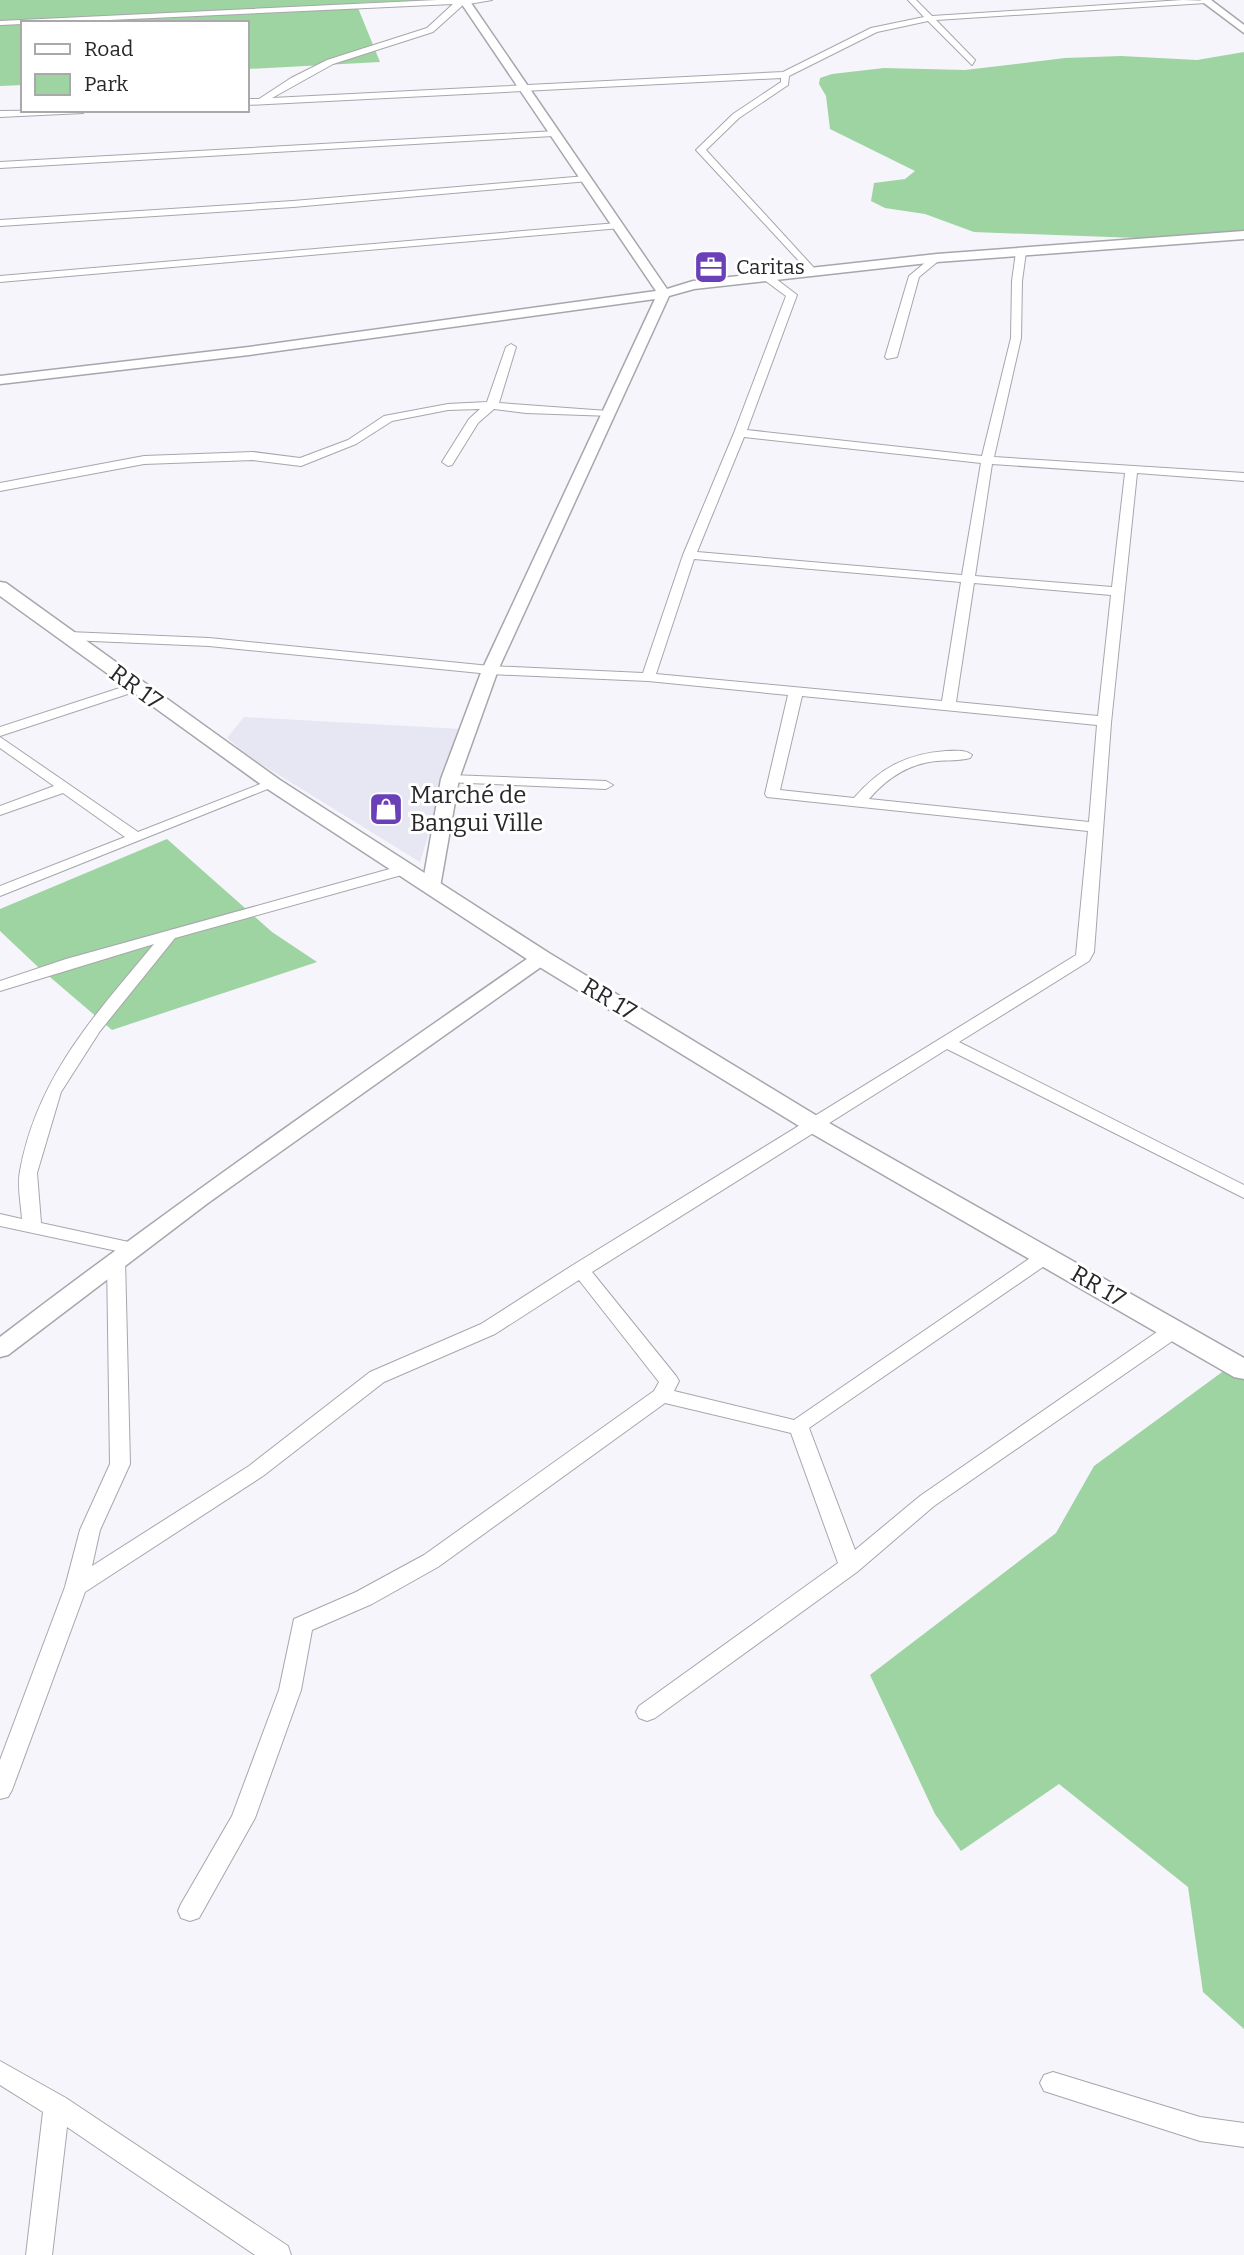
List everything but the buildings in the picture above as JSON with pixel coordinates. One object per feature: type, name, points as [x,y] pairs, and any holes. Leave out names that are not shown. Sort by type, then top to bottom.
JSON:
[{"type":"main road","name":"RR 17","points":[[3,592],[69,636],[135,687],[273,784],[541,958],[813,1124],[1244,1370]]},
{"type":"street","points":[[42,21],[488,0]]},
{"type":"street","points":[[912,0],[972,62]]},
{"type":"street","points":[[1069,0],[1093,8]]},
{"type":"street","points":[[464,1],[664,294]]},
{"type":"street","points":[[262,101],[284,84],[352,54],[379,48],[437,26],[453,5],[464,1]]},
{"type":"street","points":[[248,102],[785,75],[874,30],[932,18],[1206,1],[1244,30]]},
{"type":"street","points":[[0,23],[21,22]]},
{"type":"street","points":[[785,75],[785,83],[736,116],[701,150],[812,272]]},
{"type":"street","points":[[0,114],[42,112]]},
{"type":"street","points":[[0,165],[553,132]]},
{"type":"street","points":[[0,223],[293,204],[586,179]]},
{"type":"street","points":[[0,279],[617,226]]},
{"type":"street","points":[[0,380],[184,360],[664,294],[693,285],[767,276],[937,258],[1244,235]]},
{"type":"street","points":[[948,706],[987,460],[1016,338],[1017,281],[1021,252]]},
{"type":"street","points":[[891,357],[914,276],[937,258]]},
{"type":"street","points":[[648,677],[689,555],[740,433],[792,295],[767,276]]},
{"type":"street","points":[[431,887],[450,779],[490,670],[664,294]]},
{"type":"street","points":[[448,462],[473,421],[492,405],[511,347]]},
{"type":"street","points":[[0,486],[144,460],[253,456],[301,462],[352,442],[388,418],[448,407],[492,405],[526,410],[608,414]]},
{"type":"street","points":[[740,433],[987,460],[1244,477]]},
{"type":"street","points":[[76,1587],[256,1471],[368,1382],[385,1372],[488,1329],[580,1269],[1083,958],[1086,952],[1091,903],[1104,721],[1120,592],[1131,469]]},
{"type":"street","points":[[689,555],[1120,592]]},
{"type":"street","points":[[69,636],[209,642],[490,670],[648,677],[1104,721]]},
{"type":"street","points":[[0,732],[135,687]]},
{"type":"street","points":[[796,692],[772,794],[1095,827]]},
{"type":"street","points":[[0,741],[135,837]]},
{"type":"street","points":[[858,803],[879,777],[897,766],[932,756],[965,755]]},
{"type":"street","points":[[450,779],[606,785]]},
{"type":"street","points":[[0,891],[273,784]]},
{"type":"street","points":[[0,811],[64,788]]},
{"type":"street","points":[[0,986],[72,962],[404,870]]},
{"type":"street","points":[[32,1227],[28,1173],[52,1092],[93,1028],[169,936]]},
{"type":"street","points":[[0,1349],[123,1253],[323,1108],[541,958]]},
{"type":"street","points":[[946,1042],[1244,1192]]},
{"type":"street","points":[[0,1220],[123,1253]]},
{"type":"street","points":[[0,1790],[76,1587],[90,1530],[116,1476],[122,1453],[123,1253]]},
{"type":"street","points":[[799,1427],[1046,1256]]},
{"type":"street","points":[[191,1911],[243,1818],[290,1690],[302,1625],[364,1598],[431,1561],[662,1395],[669,1381],[580,1269]]},
{"type":"street","points":[[647,1712],[850,1566],[927,1501],[1174,1330]]},
{"type":"street","points":[[662,1395],[799,1427]]},
{"type":"street","points":[[799,1427],[850,1566]]},
{"type":"street","points":[[0,2072],[57,2106],[278,2255]]},
{"type":"street","points":[[1053,2084],[1200,2129],[1244,2135]]},
{"type":"street","points":[[38,2255],[57,2106]]},
{"type":"shaded area","name":"Marché de Bangui Ville","points":[[244,717],[462,729],[420,862],[248,756],[227,738]]},
{"type":"green space","points":[[0,0],[436,0],[356,3],[380,62],[248,69],[248,21],[21,21],[21,85],[0,86]]},
{"type":"green space","points":[[1244,52],[1244,231],[1163,239],[974,232],[925,214],[885,208],[871,201],[874,183],[905,179],[915,171],[830,129],[826,96],[819,84],[820,78],[832,74],[884,68],[965,70],[1065,58],[1121,56],[1197,60]]},
{"type":"green space","points":[[167,839],[272,932],[317,962],[112,1030],[0,931],[0,909]]},
{"type":"green space","points":[[1229,1367],[1244,1376],[1244,2029],[1203,1992],[1188,1887],[1059,1784],[961,1851],[935,1814],[870,1675],[1056,1533],[1094,1466]]},
{"type":"place","name":"Caritas","points":[[711,267]]},
{"type":"place","name":"Marché de Bangui Ville","points":[[386,809]]}]
